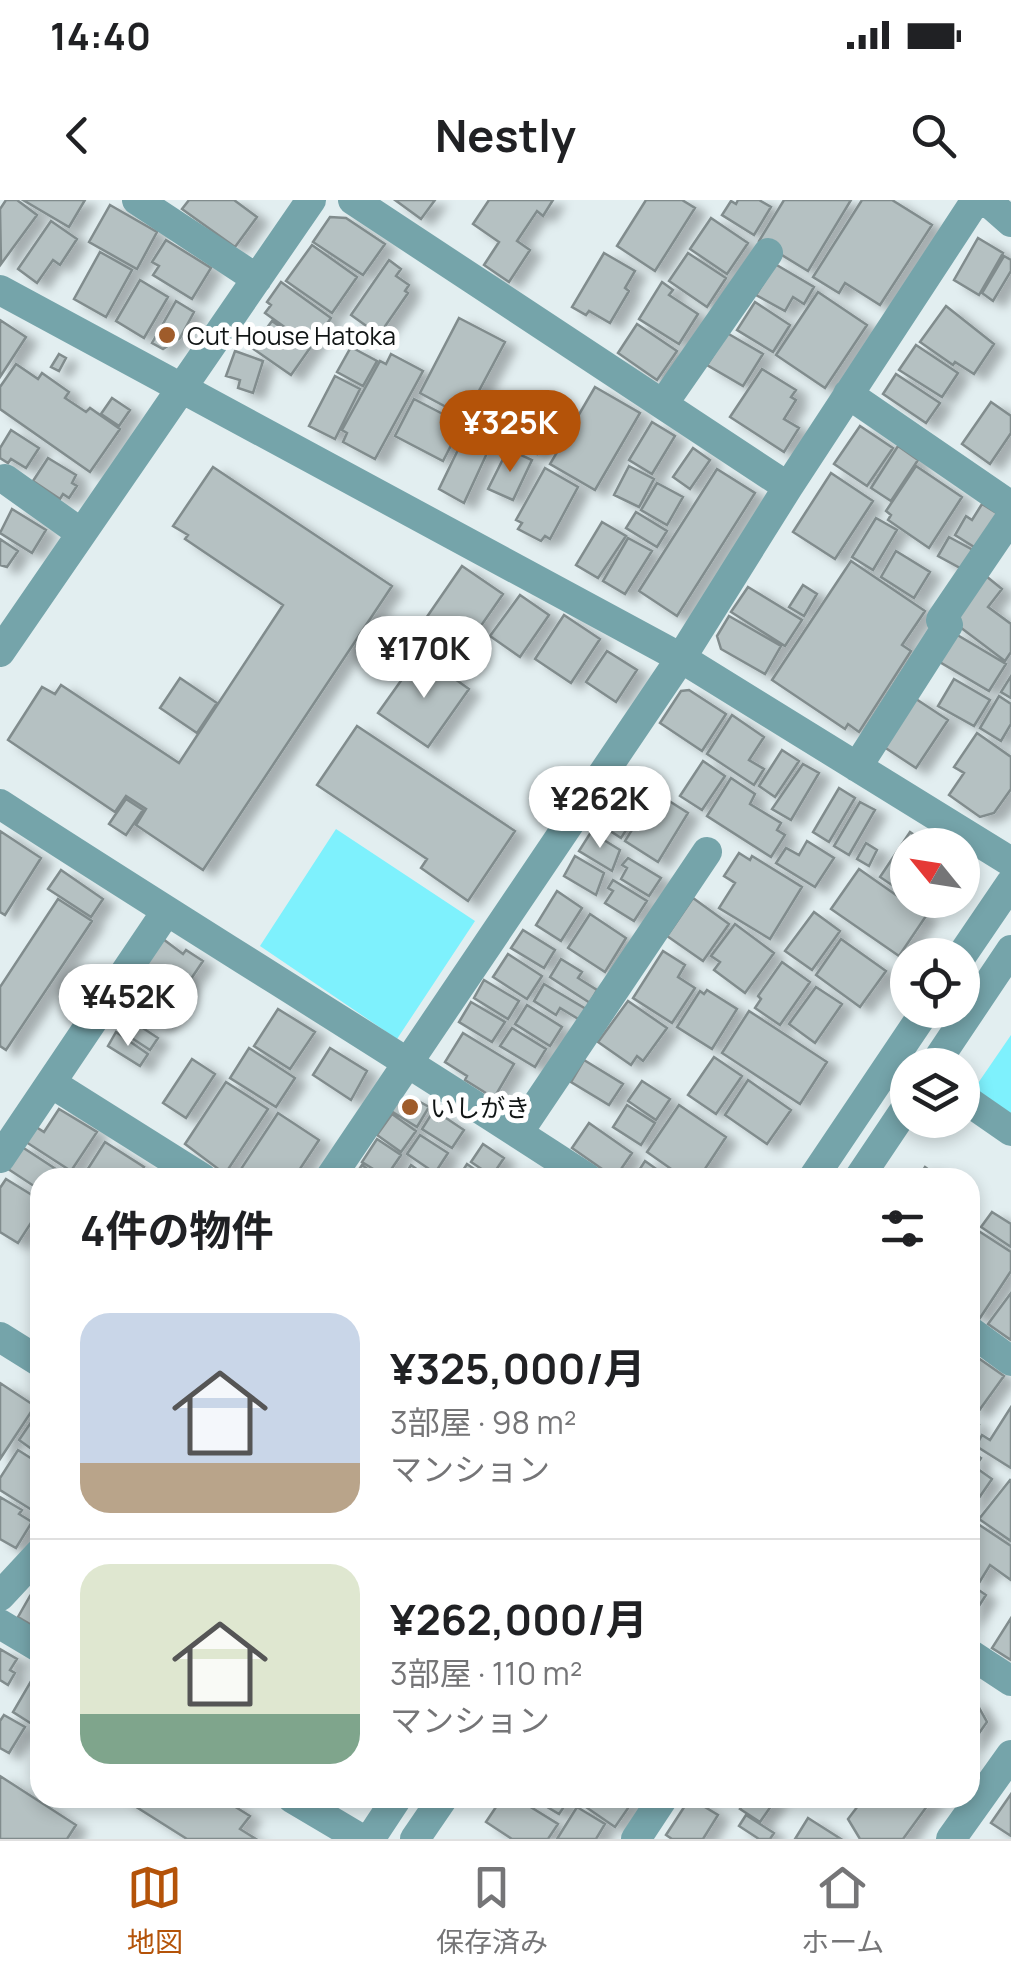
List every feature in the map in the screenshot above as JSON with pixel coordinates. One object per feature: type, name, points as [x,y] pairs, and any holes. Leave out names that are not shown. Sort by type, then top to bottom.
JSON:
[{"type":"street","points":[[137,200],[256,279]]},
{"type":"street","points":[[0,652],[9,619],[81,533],[311,200]]},
{"type":"street","points":[[353,200],[788,487]]},
{"type":"street","points":[[337,1168],[681,658],[976,200]]},
{"type":"street","points":[[986,200],[1011,222]]},
{"type":"street","points":[[663,404],[768,253]]},
{"type":"street","points":[[0,290],[681,658],[1011,862]]},
{"type":"street","points":[[848,394],[1011,506]]},
{"type":"street","points":[[5,480],[81,533]]},
{"type":"street","points":[[857,767],[948,625],[942,620],[1011,517]]},
{"type":"street","points":[[0,804],[166,912],[408,1060],[572,1168]]},
{"type":"street","points":[[518,1133],[707,852]]},
{"type":"street","points":[[974,938],[1011,883]]},
{"type":"street","points":[[0,1158],[166,912]]},
{"type":"street","points":[[945,1048],[1011,950]]},
{"type":"street","points":[[820,1168],[914,1028]]},
{"type":"street","points":[[51,1083],[186,1168]]},
{"type":"street","points":[[980,1109],[1011,1130]]},
{"type":"street","points":[[866,1168],[890,1132]]},
{"type":"street","points":[[0,1337],[30,1356]]},
{"type":"street","points":[[980,1338],[1011,1360]]},
{"type":"street","points":[[0,1596],[30,1563]]},
{"type":"street","points":[[0,1624],[30,1642]]},
{"type":"street","points":[[980,1661],[1011,1681]]},
{"type":"street","points":[[980,1799],[1011,1756]]},
{"type":"street","points":[[309,1808],[361,1839]]},
{"type":"street","points":[[370,1839],[391,1808]]},
{"type":"street","points":[[415,1839],[436,1808]]},
{"type":"street","points":[[639,1838],[657,1808]]},
{"type":"street","points":[[951,1839],[973,1808]]},
{"type":"shaded area","points":[[336,829],[475,921],[397,1039],[260,946]]},
{"type":"shaded area","points":[[1011,1035],[1011,1116],[980,1093],[980,1080]]},
{"type":"building","points":[[6,200],[17,200],[37,215],[1,264],[0,209]]},
{"type":"building","points":[[23,200],[85,200],[69,227]]},
{"type":"building","points":[[189,200],[234,200],[257,217],[235,247],[182,209]]},
{"type":"building","points":[[395,200],[435,200],[421,219]]},
{"type":"building","points":[[489,200],[553,200],[543,216],[537,211],[517,241],[530,250],[509,282],[484,265],[499,242],[473,224]]},
{"type":"building","points":[[646,200],[682,200],[695,208],[655,271],[617,246]]},
{"type":"building","points":[[738,200],[759,200],[771,207],[754,235],[722,215],[731,201],[736,204]]},
{"type":"building","points":[[784,200],[851,200],[808,271],[759,241]]},
{"type":"building","points":[[862,200],[892,200],[932,225],[880,305],[845,283],[839,293],[813,277]]},
{"type":"building","points":[[110,205],[157,232],[137,269],[89,242]]},
{"type":"building","points":[[330,217],[346,218],[385,244],[363,275],[313,242]]},
{"type":"building","points":[[711,218],[748,243],[727,274],[690,249]]},
{"type":"building","points":[[51,221],[77,239],[60,265],[53,260],[37,283],[18,269]]},
{"type":"building","points":[[978,238],[1003,253],[979,295],[954,280]]},
{"type":"building","points":[[166,240],[211,268],[192,299],[153,275],[159,266],[152,262]]},
{"type":"building","points":[[312,245],[357,277],[332,313],[286,281]]},
{"type":"building","points":[[100,252],[132,270],[106,317],[74,299]]},
{"type":"building","points":[[604,253],[635,271],[625,288],[629,291],[610,323],[572,307]]},
{"type":"building","points":[[688,253],[726,278],[707,307],[669,281]]},
{"type":"building","points":[[1004,256],[1011,260],[1011,271],[993,301],[982,293]]},
{"type":"building","points":[[389,260],[401,269],[396,276],[409,285],[405,291],[408,293],[379,335],[351,315]]},
{"type":"building","points":[[775,264],[814,287],[804,304],[793,297],[785,311],[756,295]]},
{"type":"building","points":[[140,280],[168,297],[144,338],[116,321]]},
{"type":"building","points":[[281,282],[331,318],[311,346],[265,313],[271,305],[267,302]]},
{"type":"building","points":[[662,282],[673,290],[669,295],[698,314],[679,344],[639,319]]},
{"type":"building","points":[[818,292],[867,325],[825,388],[776,355]]},
{"type":"building","points":[[176,301],[194,312],[180,338],[163,349],[152,343]]},
{"type":"building","points":[[755,302],[790,325],[773,352],[737,330]]},
{"type":"building","points":[[946,306],[994,344],[974,374],[920,342]]},
{"type":"building","points":[[459,318],[505,342],[465,417],[420,393]]},
{"type":"building","points":[[0,320],[26,337],[0,377]]},
{"type":"building","points":[[272,321],[310,348],[291,375],[252,348]]},
{"type":"building","points":[[637,324],[677,351],[657,380],[618,353]]},
{"type":"building","points":[[727,333],[763,354],[743,386],[707,365]]},
{"type":"building","points":[[916,345],[958,373],[942,397],[899,370]]},
{"type":"building","points":[[351,347],[377,361],[363,386],[337,372]]},
{"type":"building","points":[[235,351],[263,361],[253,393],[238,388],[240,380],[226,376]]},
{"type":"building","points":[[59,354],[66,358],[59,371],[51,367]]},
{"type":"building","points":[[391,354],[423,371],[375,459],[343,442],[347,433],[342,430],[380,361],[386,364]]},
{"type":"building","points":[[16,364],[38,379],[42,373],[69,392],[65,398],[86,412],[90,408],[120,429],[90,472],[0,409],[0,387]]},
{"type":"building","points":[[762,369],[796,390],[791,397],[796,400],[784,419],[799,428],[784,452],[730,417]]},
{"type":"building","points":[[896,374],[940,403],[926,423],[883,394]]},
{"type":"building","points":[[335,376],[360,389],[335,439],[309,426]]},
{"type":"building","points":[[595,387],[640,413],[595,490],[550,464]]},
{"type":"building","points":[[112,398],[130,410],[119,426],[101,414]]},
{"type":"building","points":[[414,399],[462,424],[443,461],[395,436]]},
{"type":"building","points":[[991,402],[1011,416],[1011,433],[990,464],[962,444]]},
{"type":"building","points":[[505,412],[548,437],[537,454],[495,428]]},
{"type":"building","points":[[652,422],[675,436],[652,474],[629,460]]},
{"type":"building","points":[[470,425],[494,438],[464,503],[439,489]]},
{"type":"building","points":[[860,426],[893,448],[867,486],[834,464]]},
{"type":"building","points":[[11,430],[39,448],[26,468],[11,459],[8,463],[0,458],[0,448]]},
{"type":"building","points":[[898,446],[918,460],[891,501],[871,488]]},
{"type":"building","points":[[693,448],[710,460],[690,489],[673,477]]},
{"type":"building","points":[[508,449],[532,460],[513,500],[488,489]]},
{"type":"building","points":[[48,458],[76,475],[72,483],[77,486],[69,498],[63,494],[60,499],[33,481]]},
{"type":"building","points":[[629,466],[654,479],[639,507],[614,495]]},
{"type":"building","points":[[916,466],[962,497],[929,548],[888,520],[891,515],[886,511]]},
{"type":"building","points":[[213,467],[392,586],[203,870],[136,825],[146,809],[126,796],[115,812],[8,740],[42,687],[55,694],[61,685],[179,763],[283,605],[185,539],[188,535],[173,526]]},
{"type":"building","points":[[545,468],[578,487],[550,539],[545,536],[541,541],[518,529],[522,523],[516,520]]},
{"type":"building","points":[[717,469],[755,493],[677,616],[639,591]]},
{"type":"building","points":[[831,473],[873,501],[835,559],[793,532]]},
{"type":"building","points":[[657,483],[683,497],[667,525],[641,510]]},
{"type":"building","points":[[982,504],[998,514],[979,550],[955,535],[966,516],[972,520]]},
{"type":"building","points":[[12,509],[46,530],[32,553],[0,533]]},
{"type":"building","points":[[636,512],[667,531],[657,547],[626,528]]},
{"type":"building","points":[[876,518],[897,530],[873,570],[852,557]]},
{"type":"building","points":[[602,522],[626,536],[598,578],[576,565]]},
{"type":"building","points":[[949,537],[973,550],[962,569],[938,556]]},
{"type":"building","points":[[628,538],[652,551],[625,594],[603,581]]},
{"type":"building","points":[[0,539],[18,551],[7,567],[0,565]]},
{"type":"building","points":[[896,551],[930,572],[914,598],[881,577]]},
{"type":"building","points":[[851,561],[925,611],[902,645],[911,651],[859,732],[848,724],[845,729],[772,680]]},
{"type":"building","points":[[462,566],[503,594],[451,669],[411,640]]},
{"type":"building","points":[[986,576],[1002,589],[988,607],[1011,624],[1011,652],[1005,661],[952,621]]},
{"type":"building","points":[[803,585],[817,594],[804,616],[789,607]]},
{"type":"building","points":[[748,587],[802,620],[785,646],[731,612]]},
{"type":"building","points":[[520,595],[549,615],[520,657],[490,636]]},
{"type":"building","points":[[564,615],[600,639],[571,683],[535,659]]},
{"type":"building","points":[[729,616],[781,646],[765,674],[721,649],[717,636]]},
{"type":"building","points":[[954,633],[1006,664],[989,691],[938,661]]},
{"type":"building","points":[[607,651],[637,670],[616,702],[586,682]]},
{"type":"building","points":[[420,654],[469,689],[428,747],[378,713]]},
{"type":"building","points":[[1011,676],[1011,698],[1001,692]]},
{"type":"building","points":[[180,678],[217,703],[197,733],[160,708]]},
{"type":"building","points":[[954,679],[990,700],[974,726],[938,706]]},
{"type":"building","points":[[689,690],[726,714],[702,751],[660,723],[681,691]]},
{"type":"building","points":[[999,696],[1011,704],[1011,724],[1001,741],[980,728]]},
{"type":"building","points":[[913,697],[948,720],[916,768],[881,745]]},
{"type":"building","points":[[732,715],[764,737],[749,760],[764,769],[754,785],[707,754]]},
{"type":"building","points":[[357,726],[515,831],[468,901],[421,868],[427,859],[317,785]]},
{"type":"building","points":[[977,733],[1011,757],[1011,789],[994,813],[980,817],[949,795],[964,773],[954,767]]},
{"type":"building","points":[[782,750],[799,761],[775,797],[759,786]]},
{"type":"building","points":[[703,761],[725,776],[702,810],[680,796]]},
{"type":"building","points":[[803,764],[819,773],[791,820],[772,809]]},
{"type":"building","points":[[731,778],[755,794],[750,804],[781,823],[777,830],[785,835],[771,857],[707,816]]},
{"type":"building","points":[[618,784],[645,801],[621,838],[595,821]]},
{"type":"building","points":[[839,788],[855,798],[829,842],[813,832]]},
{"type":"building","points":[[126,799],[143,810],[126,835],[109,824]]},
{"type":"building","points":[[666,799],[688,813],[658,862],[625,841],[638,820],[648,827]]},
{"type":"building","points":[[860,802],[875,810],[849,855],[834,846]]},
{"type":"building","points":[[0,831],[41,858],[5,915],[0,912]]},
{"type":"building","points":[[591,832],[620,850],[612,871],[579,851]]},
{"type":"building","points":[[807,841],[834,858],[815,887],[776,863],[786,848],[799,855]]},
{"type":"building","points":[[866,843],[877,850],[869,866],[857,859]]},
{"type":"building","points":[[739,853],[750,860],[752,856],[802,887],[770,939],[719,908],[735,883],[724,876]]},
{"type":"building","points":[[575,856],[604,873],[596,895],[564,876]]},
{"type":"building","points":[[628,858],[661,878],[649,896],[621,879],[627,868],[622,865]]},
{"type":"building","points":[[890,862],[890,884],[880,877]]},
{"type":"building","points":[[859,869],[890,891],[890,918],[925,918],[911,938],[890,938],[890,950],[831,909]]},
{"type":"building","points":[[61,870],[103,899],[91,917],[48,889]]},
{"type":"building","points":[[613,880],[647,901],[634,921],[605,903],[613,891],[608,888]]},
{"type":"building","points":[[557,891],[582,908],[561,941],[536,925]]},
{"type":"building","points":[[693,898],[729,924],[703,961],[667,936]]},
{"type":"building","points":[[58,899],[92,921],[6,1050],[0,1046],[0,987]]},
{"type":"building","points":[[814,912],[840,931],[812,970],[785,951]]},
{"type":"building","points":[[590,914],[626,938],[605,972],[568,948]]},
{"type":"building","points":[[735,924],[774,953],[745,993],[714,970],[720,962],[711,956]]},
{"type":"building","points":[[523,930],[555,950],[544,968],[511,948]]},
{"type":"building","points":[[163,939],[183,954],[186,950],[203,961],[160,1025],[122,1000]]},
{"type":"building","points":[[841,939],[886,971],[860,1007],[816,975]]},
{"type":"building","points":[[663,951],[685,965],[678,977],[695,988],[672,1023],[633,998]]},
{"type":"building","points":[[508,954],[542,976],[527,999],[493,977]]},
{"type":"building","points":[[561,959],[582,972],[578,978],[597,990],[590,1003],[550,977]]},
{"type":"building","points":[[782,962],[810,982],[780,1025],[755,1008],[761,999],[758,996]]},
{"type":"building","points":[[484,980],[519,1001],[508,1019],[474,998]]},
{"type":"building","points":[[544,984],[586,1009],[580,1020],[560,1008],[556,1015],[534,1001]]},
{"type":"building","points":[[816,987],[842,1004],[815,1043],[789,1024]]},
{"type":"building","points":[[707,990],[737,1009],[712,1049],[677,1027],[700,991],[704,994]]},
{"type":"building","points":[[628,1001],[667,1028],[643,1061],[637,1056],[631,1065],[598,1042]]},
{"type":"building","points":[[471,1002],[505,1022],[492,1042],[459,1022]]},
{"type":"building","points":[[527,1005],[562,1027],[550,1046],[515,1024]]},
{"type":"building","points":[[278,1009],[315,1032],[290,1069],[254,1046]]},
{"type":"building","points":[[749,1011],[827,1062],[800,1104],[722,1053]]},
{"type":"building","points":[[126,1017],[158,1038],[150,1050],[118,1029]]},
{"type":"building","points":[[512,1028],[546,1049],[535,1067],[500,1046]]},
{"type":"building","points":[[116,1032],[148,1054],[140,1066],[108,1046]]},
{"type":"building","points":[[463,1033],[514,1064],[494,1098],[445,1062]]},
{"type":"building","points":[[249,1048],[295,1078],[276,1107],[230,1078]]},
{"type":"building","points":[[330,1048],[367,1071],[351,1100],[313,1075]]},
{"type":"building","points":[[714,1057],[742,1076],[716,1114],[688,1095]]},
{"type":"building","points":[[192,1059],[215,1074],[186,1118],[163,1103]]},
{"type":"building","points":[[584,1060],[623,1084],[609,1105],[571,1082]]},
{"type":"building","points":[[748,1080],[791,1110],[767,1144],[725,1115]]},
{"type":"building","points":[[642,1081],[670,1099],[656,1120],[628,1101]]},
{"type":"building","points":[[226,1082],[268,1109],[229,1168],[217,1168],[185,1144]]},
{"type":"building","points":[[413,1098],[429,1107],[417,1127],[391,1111],[398,1101]]},
{"type":"building","points":[[627,1105],[655,1123],[641,1145],[613,1127]]},
{"type":"building","points":[[679,1105],[726,1137],[706,1168],[670,1168],[647,1152]]},
{"type":"building","points":[[59,1109],[97,1132],[73,1168],[66,1168],[26,1142],[36,1127],[44,1132]]},
{"type":"building","points":[[434,1110],[464,1130],[452,1148],[422,1129]]},
{"type":"building","points":[[278,1113],[319,1140],[301,1168],[242,1168]]},
{"type":"building","points":[[392,1114],[416,1131],[401,1152],[377,1135]]},
{"type":"building","points":[[589,1123],[632,1153],[622,1168],[601,1168],[572,1148]]},
{"type":"building","points":[[420,1135],[448,1153],[438,1168],[428,1168],[407,1154]]},
{"type":"building","points":[[377,1139],[401,1155],[392,1168],[372,1168],[362,1162]]},
{"type":"building","points":[[105,1142],[144,1167],[143,1168],[88,1168]]},
{"type":"building","points":[[483,1144],[504,1158],[497,1168],[480,1168],[471,1162]]},
{"type":"building","points":[[19,1145],[54,1168],[30,1168],[30,1183],[5,1167]]},
{"type":"building","points":[[6,1179],[30,1194],[30,1224],[18,1243],[0,1232],[0,1188]]},
{"type":"building","points":[[992,1212],[1011,1224],[1011,1247],[981,1227]]},
{"type":"building","points":[[980,1232],[1011,1252],[1011,1271],[980,1318]]},
{"type":"building","points":[[1011,1293],[1011,1340],[988,1324]]},
{"type":"building","points":[[980,1359],[1004,1376],[980,1409]]},
{"type":"building","points":[[0,1383],[30,1403],[30,1414],[0,1459]]},
{"type":"building","points":[[1011,1407],[1011,1468],[980,1449],[982,1435],[990,1440]]},
{"type":"building","points":[[30,1424],[30,1448],[19,1440]]},
{"type":"building","points":[[18,1450],[30,1458],[30,1509],[0,1490],[0,1478]]},
{"type":"building","points":[[980,1471],[992,1479],[980,1496]]},
{"type":"building","points":[[1010,1480],[1011,1541],[980,1518]]},
{"type":"building","points":[[0,1497],[22,1510],[19,1514],[30,1521],[30,1525],[16,1548],[0,1539]]},
{"type":"building","points":[[980,1525],[1011,1546],[1011,1580],[990,1565],[980,1581]]},
{"type":"building","points":[[30,1596],[30,1624],[18,1617]]},
{"type":"building","points":[[1011,1618],[1011,1660],[992,1648]]},
{"type":"building","points":[[0,1649],[17,1659],[10,1670],[15,1673],[8,1685],[0,1680]]},
{"type":"building","points":[[30,1683],[30,1723],[13,1712]]},
{"type":"building","points":[[980,1709],[987,1722],[980,1732]]},
{"type":"building","points":[[4,1715],[25,1727],[9,1753],[0,1748],[0,1721]]},
{"type":"building","points":[[0,1776],[30,1795],[30,1808],[50,1808],[76,1825],[67,1839],[0,1839]]},
{"type":"building","points":[[1011,1794],[1011,1836],[991,1823]]},
{"type":"building","points":[[138,1808],[237,1808],[250,1816],[240,1829],[256,1839],[187,1839]]},
{"type":"building","points":[[495,1808],[532,1808],[558,1824],[548,1839],[512,1839],[486,1822]]},
{"type":"building","points":[[576,1808],[605,1824],[596,1839],[557,1839]]},
{"type":"building","points":[[587,1808],[628,1808],[615,1827]]},
{"type":"building","points":[[684,1808],[706,1808],[718,1815],[703,1839],[672,1839],[666,1835]]},
{"type":"building","points":[[741,1808],[770,1808],[760,1822]]},
{"type":"building","points":[[856,1808],[926,1808],[903,1839],[860,1839],[848,1819]]},
{"type":"building","points":[[746,1815],[774,1833],[770,1839],[759,1839],[739,1826]]},
{"type":"building","points":[[808,1818],[841,1839],[795,1839]]},
{"type":"place","name":"Cut House Hatoka","points":[[167,335]]},
{"type":"place","name":"いしがき","points":[[410,1107]]}]
